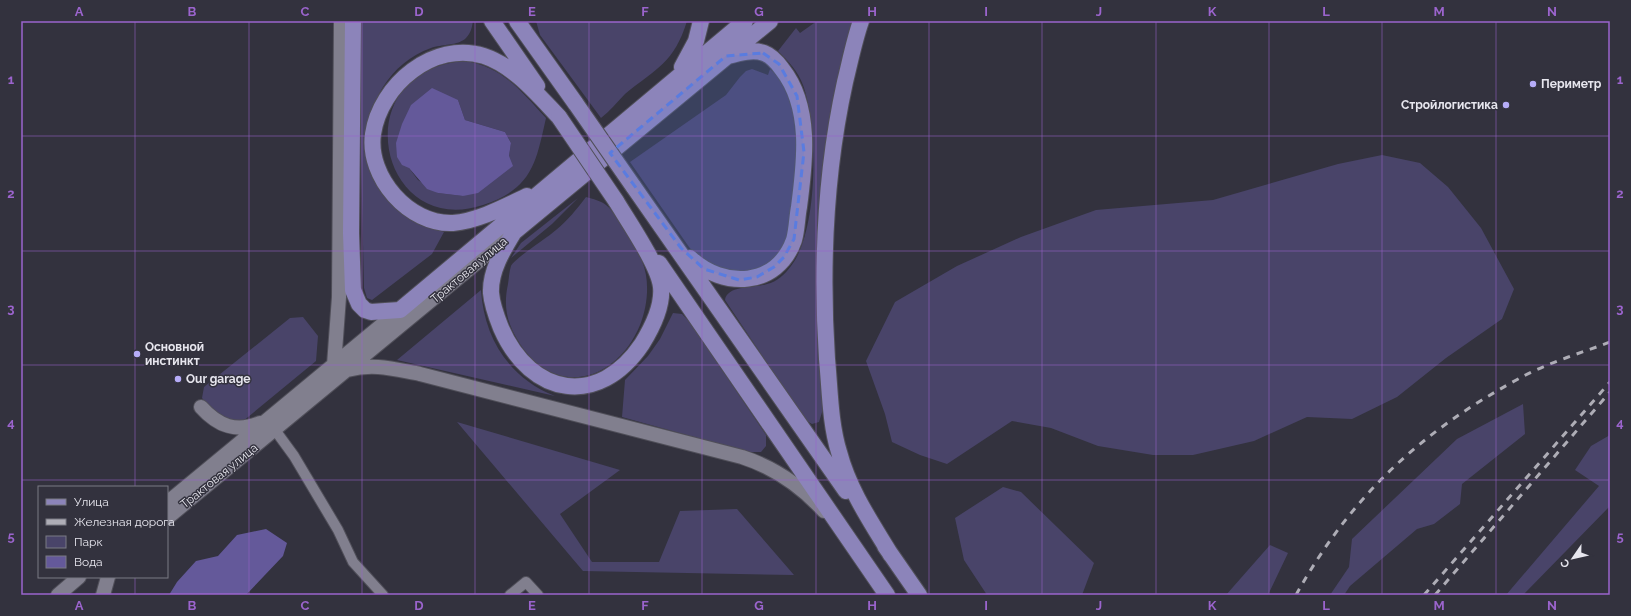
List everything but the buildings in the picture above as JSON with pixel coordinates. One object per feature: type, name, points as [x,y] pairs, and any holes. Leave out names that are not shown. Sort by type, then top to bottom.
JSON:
[{"type":"main road","points":[[334,365],[339,298],[342,21]]},
{"type":"main road","points":[[353,21],[351,233],[353,290],[360,304],[365,310],[371,312],[400,310]]},
{"type":"main road","points":[[492,21],[887,595]]},
{"type":"main road","points":[[517,21],[919,595]]},
{"type":"main road","points":[[528,21],[539,52]]},
{"type":"main road","points":[[677,76],[694,47],[701,21]]},
{"type":"main road","name":"Трактовая улица","points":[[168,517],[271,425],[334,365],[744,21]]},
{"type":"main road","name":"Трактовая улица","points":[[168,502],[347,370],[770,21]]},
{"type":"main road","points":[[861,21],[852,53],[834,141],[824,250],[824,310],[830,401],[838,451],[852,489],[891,555]]},
{"type":"main road","points":[[633,186],[689,258],[709,272],[728,279],[750,279],[769,271],[784,257],[794,239],[804,169],[803,131],[797,96],[779,64],[763,53],[748,52],[726,56]]},
{"type":"main road","points":[[551,183],[506,206],[465,221],[444,223],[424,218],[404,205],[386,183],[375,159],[372,145],[373,135],[383,102],[398,83],[427,61],[450,54],[476,54],[499,63],[522,80],[559,117]]},
{"type":"main road","points":[[514,232],[497,263],[491,293],[494,307],[504,334],[522,362],[538,375],[555,384],[581,387],[590,385],[612,374],[631,358],[648,334],[660,301],[661,287],[657,273],[616,201]]},
{"type":"main road","points":[[347,370],[364,366],[384,367],[420,374],[750,460],[774,471],[809,496],[832,521],[870,570]]},
{"type":"main road","points":[[201,407],[216,422],[225,426],[250,427],[271,425]]},
{"type":"main road","points":[[58,595],[78,578]]},
{"type":"main road","points":[[103,595],[108,578]]},
{"type":"street","points":[[271,425],[294,456],[334,524],[353,562],[383,595]]},
{"type":"street","points":[[510,595],[526,582],[538,595]]},
{"type":"highlighted area","points":[[763,53],[779,64],[797,96],[804,152],[794,239],[784,257],[774,267],[757,277],[739,280],[704,269],[681,248],[610,153],[726,56]]},
{"type":"green space","points":[[358,21],[473,21],[469,34],[463,41],[431,48],[415,55],[401,65],[390,77],[374,106],[369,122],[367,156],[438,230],[444,232],[432,254],[372,300],[367,298],[364,288]]},
{"type":"green space","points":[[536,21],[687,21],[676,46],[663,64],[625,94],[601,118],[540,35]]},
{"type":"green space","points":[[817,21],[854,21],[842,71],[823,409],[819,422],[812,424],[805,420],[725,300],[727,295],[736,289],[767,284],[777,280],[791,266],[800,250],[807,228],[811,204],[813,151],[811,126],[808,103],[801,80],[792,66],[778,51],[796,28],[800,33]]},
{"type":"green space","points":[[465,61],[478,64],[501,75],[510,82],[546,118],[535,161],[522,182],[512,191],[499,199],[483,205],[447,209],[419,198],[399,177],[389,149],[389,119],[402,92],[426,71]],"holes":[[[458,100],[465,120],[505,132],[511,143],[509,156],[463,196],[438,193],[418,180],[409,168]]]},
{"type":"green space","points":[[752,69],[768,75],[770,69],[779,77],[793,113],[796,142],[793,204],[786,245],[771,263],[752,271],[721,271],[696,255],[689,247],[630,162],[726,95],[746,71]]},
{"type":"green space","points":[[1382,155],[1420,163],[1448,187],[1481,228],[1514,289],[1502,319],[1446,358],[1397,397],[1352,419],[1307,417],[1254,441],[1193,455],[1153,455],[1098,446],[1051,428],[1012,421],[947,464],[920,455],[892,442],[885,414],[866,361],[895,302],[957,266],[1021,237],[1096,210],[1213,200],[1338,164]]},
{"type":"green space","points":[[586,197],[602,202],[610,208],[620,222],[645,268],[647,293],[645,309],[640,325],[630,344],[617,359],[601,370],[585,376],[568,377],[551,372],[535,361],[520,344],[509,322],[506,300],[510,268],[514,262],[552,234],[572,215]]},
{"type":"green space","points":[[578,198],[552,224],[511,258],[521,243]]},
{"type":"green space","points":[[481,290],[487,324],[502,354],[524,379],[555,396],[397,360]]},
{"type":"green space","points":[[673,313],[682,314],[689,321],[766,435],[766,446],[761,452],[748,452],[622,417],[625,380],[648,356],[660,339]]},
{"type":"green space","points":[[303,317],[318,336],[316,361],[242,422],[218,418],[202,398],[204,387],[290,318]]},
{"type":"green space","points":[[1523,404],[1525,434],[1462,484],[1460,504],[1434,524],[1417,529],[1350,586],[1344,595],[1330,595],[1349,567],[1352,539],[1457,439]]},
{"type":"green space","points":[[457,422],[620,470],[560,514],[592,562],[659,562],[680,511],[737,509],[794,575],[583,571]]},
{"type":"green space","points":[[1610,435],[1610,506],[1523,595],[1506,595],[1599,486],[1575,470],[1591,446]]},
{"type":"green space","points":[[1003,487],[1021,492],[1094,563],[1082,595],[987,595],[964,560],[955,518]]},
{"type":"green space","points":[[1270,545],[1288,553],[1268,595],[1226,595]]},
{"type":"water","points":[[432,88],[458,100],[465,120],[505,132],[511,143],[509,156],[513,166],[478,193],[463,196],[438,193],[427,189],[409,168],[402,165],[397,157],[396,143],[402,124],[411,105]]},
{"type":"water","points":[[266,529],[287,543],[283,556],[246,595],[169,595],[177,582],[196,561],[218,556],[237,535]]},
{"type":"railway","points":[[1296,595],[1317,559],[1340,527],[1365,497],[1391,470],[1420,444],[1484,399],[1520,378],[1553,363],[1610,342]]},
{"type":"railway","points":[[1424,595],[1610,382]]},
{"type":"railway","points":[[1435,595],[1610,392]]},
{"type":"place","name":"Периметр","points":[[1533,84]]},
{"type":"place","name":"Стройлогистика","points":[[1506,105]]},
{"type":"place","name":"Основной инстинкт","points":[[137,354]]},
{"type":"place","name":"Our garage","points":[[178,379]]}]
